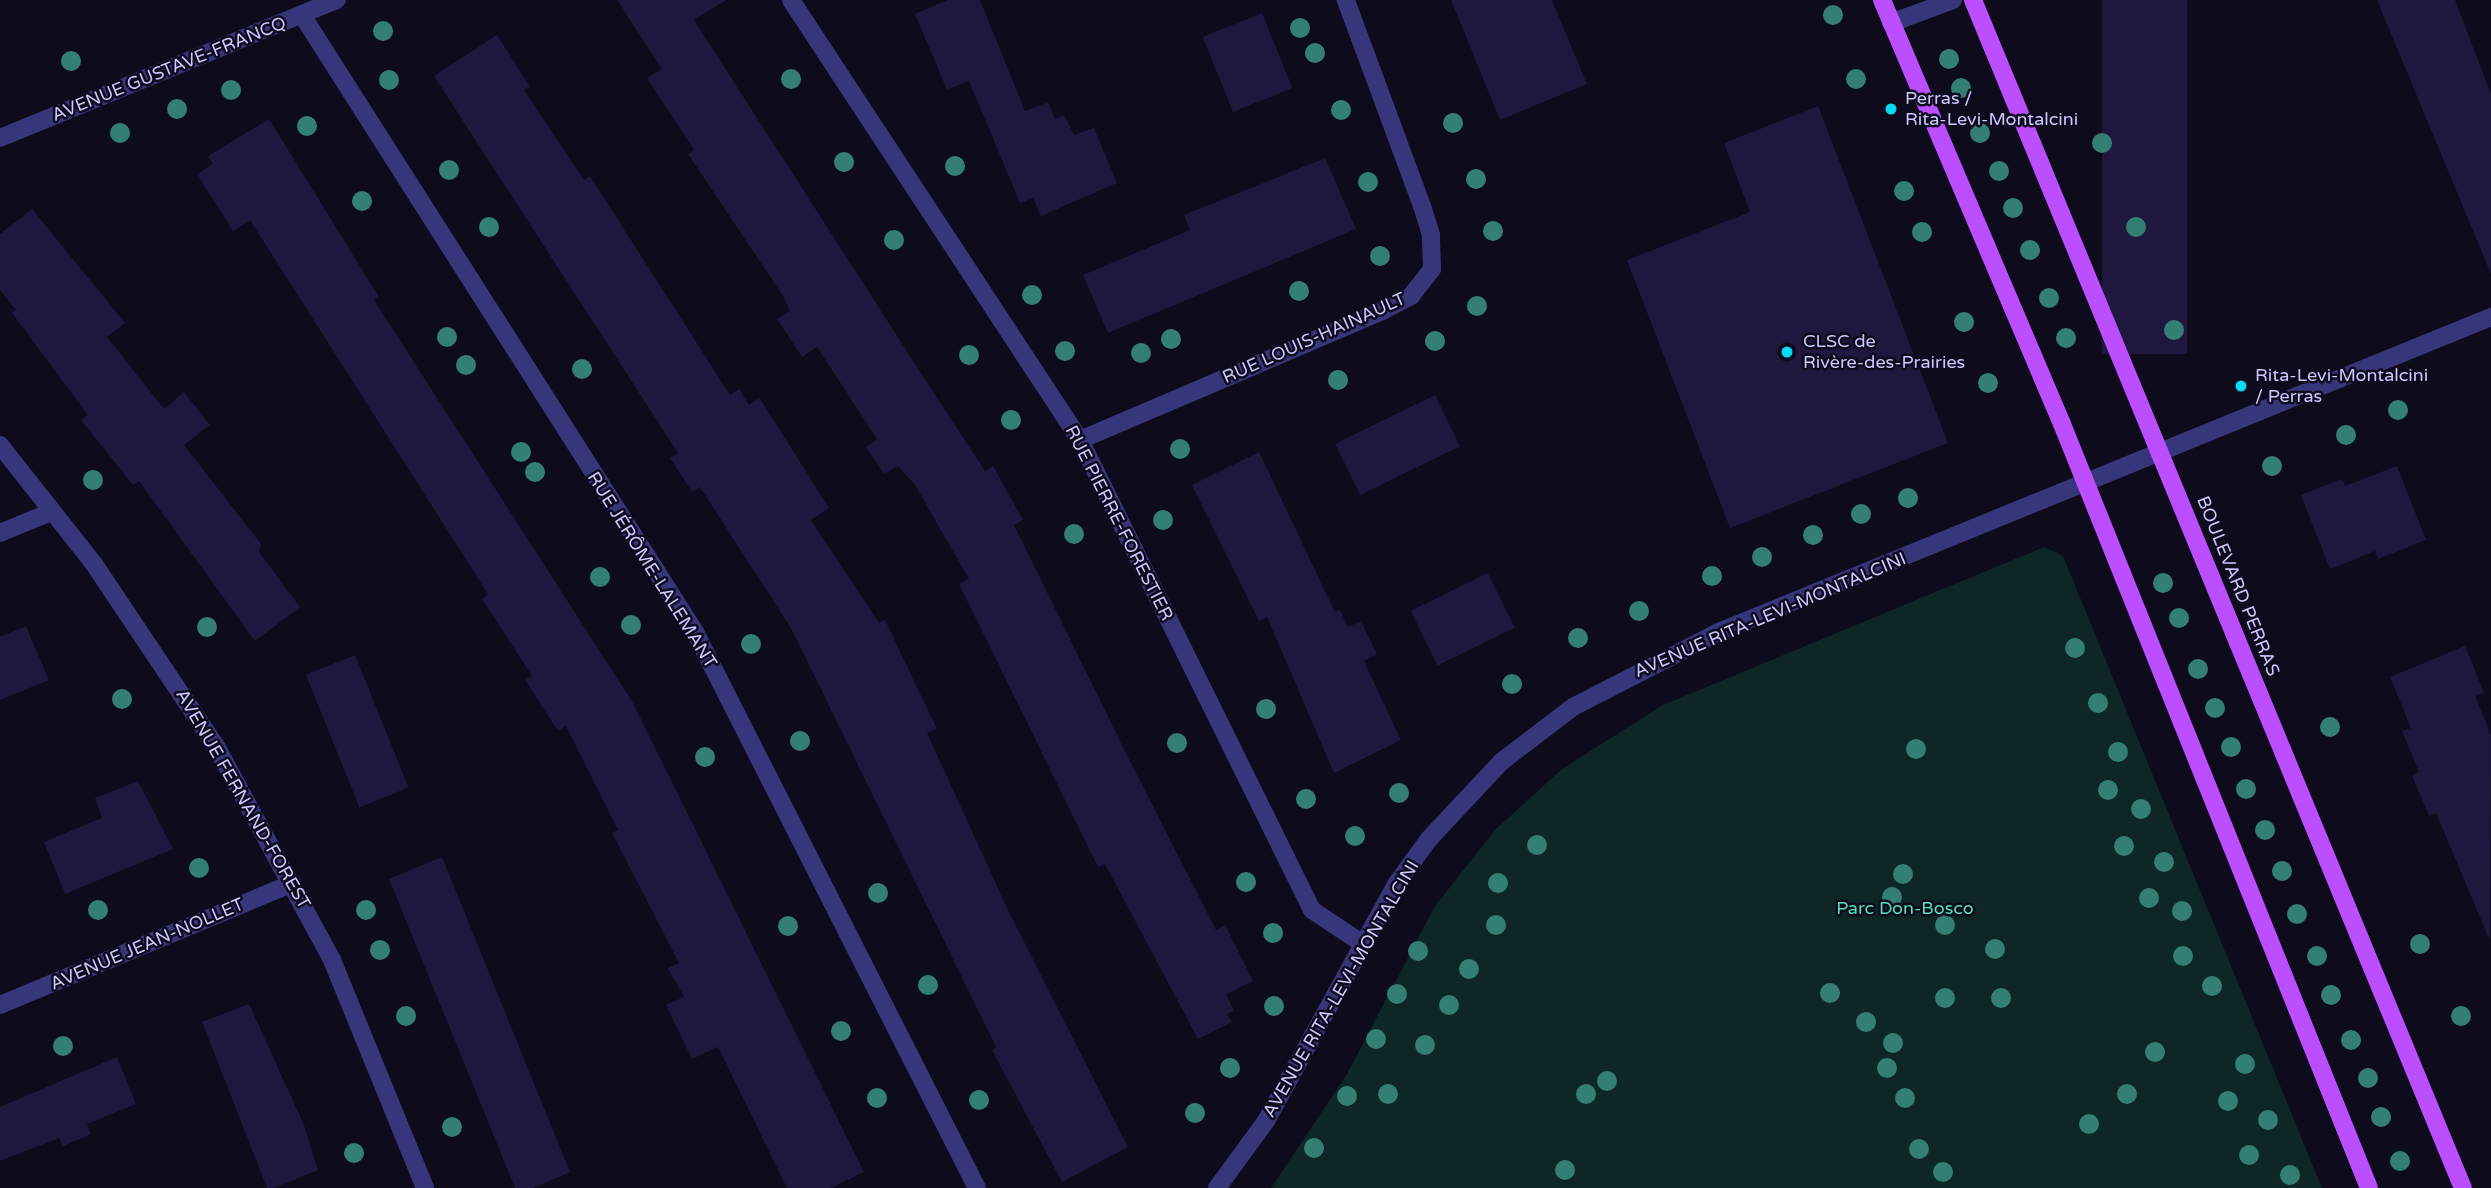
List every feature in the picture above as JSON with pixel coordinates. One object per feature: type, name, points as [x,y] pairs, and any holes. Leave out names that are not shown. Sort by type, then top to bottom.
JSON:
[{"type":"main road","points":[[1882,0],[2086,485],[2369,1188]]},
{"type":"main road","name":"BOULEVARD PERRAS","points":[[1973,0],[2463,1188]]},
{"type":"street","name":"AVENUE GUSTAVE-FRANCQ","points":[[0,138],[337,0]]},
{"type":"street","name":"RUE PIERRE-FORESTIER","points":[[790,0],[1080,440],[1312,909],[1363,944]]},
{"type":"street","name":"RUE LOUIS-HAINAULT","points":[[1080,440],[1382,311],[1411,296],[1432,269],[1431,235],[1422,206],[1346,0]]},
{"type":"street","points":[[1891,23],[1953,0]]},
{"type":"street","name":"RUE JÉRÔME-LALEMANT","points":[[302,15],[695,632],[977,1188]]},
{"type":"street","name":"AVENUE RITA-LEVI-MONTALCINI","points":[[1217,1188],[1286,1087],[1397,883],[1463,799],[1573,707],[1721,631],[2086,485],[2491,317]]},
{"type":"street","name":"AVENUE FERNAND-FOREST","points":[[0,445],[177,684],[293,883],[332,960],[425,1188]]},
{"type":"street","points":[[0,533],[51,512]]},
{"type":"street","name":"AVENUE JEAN-NOLLET","points":[[0,1005],[293,883]]},
{"type":"green space","name":"Parc Don-Bosco","points":[[2044,547],[2063,556],[2322,1188],[1271,1188],[1347,1074],[1435,906],[1496,829],[1562,769],[1663,705]]},
{"type":"building","points":[[617,0],[726,0],[694,20],[985,471],[993,466],[1023,520],[1014,525],[1127,755],[1216,930],[1225,925],[1253,981],[1226,994],[1234,1011],[1227,1014],[1232,1022],[1198,1039],[1105,864],[1098,867],[959,584],[969,579],[915,485],[898,466],[884,474],[866,447],[877,439],[817,347],[802,357],[777,319],[790,311],[783,296],[688,154],[694,150],[647,78],[662,69]]},
{"type":"building","points":[[948,0],[980,0],[1025,111],[1048,102],[1055,119],[1064,115],[1074,135],[1094,128],[1117,183],[1041,216],[1033,198],[1020,203],[969,81],[947,90],[915,14]]},
{"type":"building","points":[[1451,0],[1552,0],[1587,84],[1500,120]]},
{"type":"building","points":[[2102,0],[2187,0],[2187,354],[2102,354]]},
{"type":"building","points":[[2377,0],[2455,0],[2491,94],[2491,274]]},
{"type":"building","points":[[1262,13],[1292,88],[1233,112],[1203,37]]},
{"type":"building","points":[[497,35],[530,87],[524,90],[584,180],[590,176],[730,395],[739,389],[749,405],[759,397],[829,508],[811,520],[879,623],[885,620],[937,729],[927,733],[1008,910],[1128,1147],[1062,1182],[992,1050],[996,1047],[792,630],[700,487],[692,492],[670,458],[678,453],[434,76]]},
{"type":"building","name":"CLSC de Rivère-des-Prairies","points":[[1818,106],[1948,443],[1730,528],[1627,260],[1750,212],[1724,143]]},
{"type":"building","points":[[269,119],[379,297],[374,300],[633,703],[864,1172],[831,1188],[787,1188],[718,1047],[692,1059],[666,1005],[684,997],[668,968],[679,963],[612,833],[618,830],[566,726],[558,731],[525,680],[532,676],[482,599],[488,594],[250,220],[233,231],[197,174],[213,164],[208,156]]},
{"type":"building","points":[[1325,158],[1356,229],[1108,333],[1083,275],[1190,230],[1184,215]]},
{"type":"building","points":[[32,209],[125,323],[107,337],[164,409],[184,392],[210,425],[184,445],[261,544],[259,552],[300,607],[255,641],[139,481],[133,485],[81,420],[88,415],[12,313],[16,310],[0,290],[0,234]]},
{"type":"building","points":[[1435,395],[1460,446],[1360,495],[1335,444]]},
{"type":"building","points":[[1259,452],[1335,612],[1340,610],[1348,627],[1361,621],[1377,654],[1364,661],[1401,740],[1334,773],[1267,617],[1259,621],[1192,485]]},
{"type":"building","points":[[2397,466],[2426,540],[2378,559],[2375,551],[2330,569],[2301,495],[2342,479],[2345,486]]},
{"type":"building","points":[[1488,573],[1515,628],[1437,666],[1411,611]]},
{"type":"building","points":[[26,626],[49,680],[0,700],[0,637]]},
{"type":"building","points":[[2465,646],[2484,693],[2475,696],[2491,735],[2490,941],[2436,813],[2429,816],[2412,775],[2419,772],[2402,731],[2411,728],[2390,677]]},
{"type":"building","points":[[355,655],[409,788],[359,807],[306,675]]},
{"type":"building","points":[[138,781],[173,849],[65,894],[44,842],[102,818],[95,798]]},
{"type":"building","points":[[442,857],[570,1172],[533,1188],[515,1188],[389,879]]},
{"type":"building","points":[[249,1004],[304,1125],[318,1170],[274,1188],[267,1188],[202,1022]]},
{"type":"building","points":[[117,1057],[136,1104],[87,1124],[91,1134],[63,1146],[59,1138],[0,1161],[0,1107]]},
{"type":"place","name":"Perras / Rita-Levi-Montalcini","points":[[1891,109]]},
{"type":"place","name":"CLSC de Rivère-des-Prairies","points":[[1787,352]]},
{"type":"place","name":"Rita-Levi-Montalcini / Perras","points":[[2241,386]]}]
